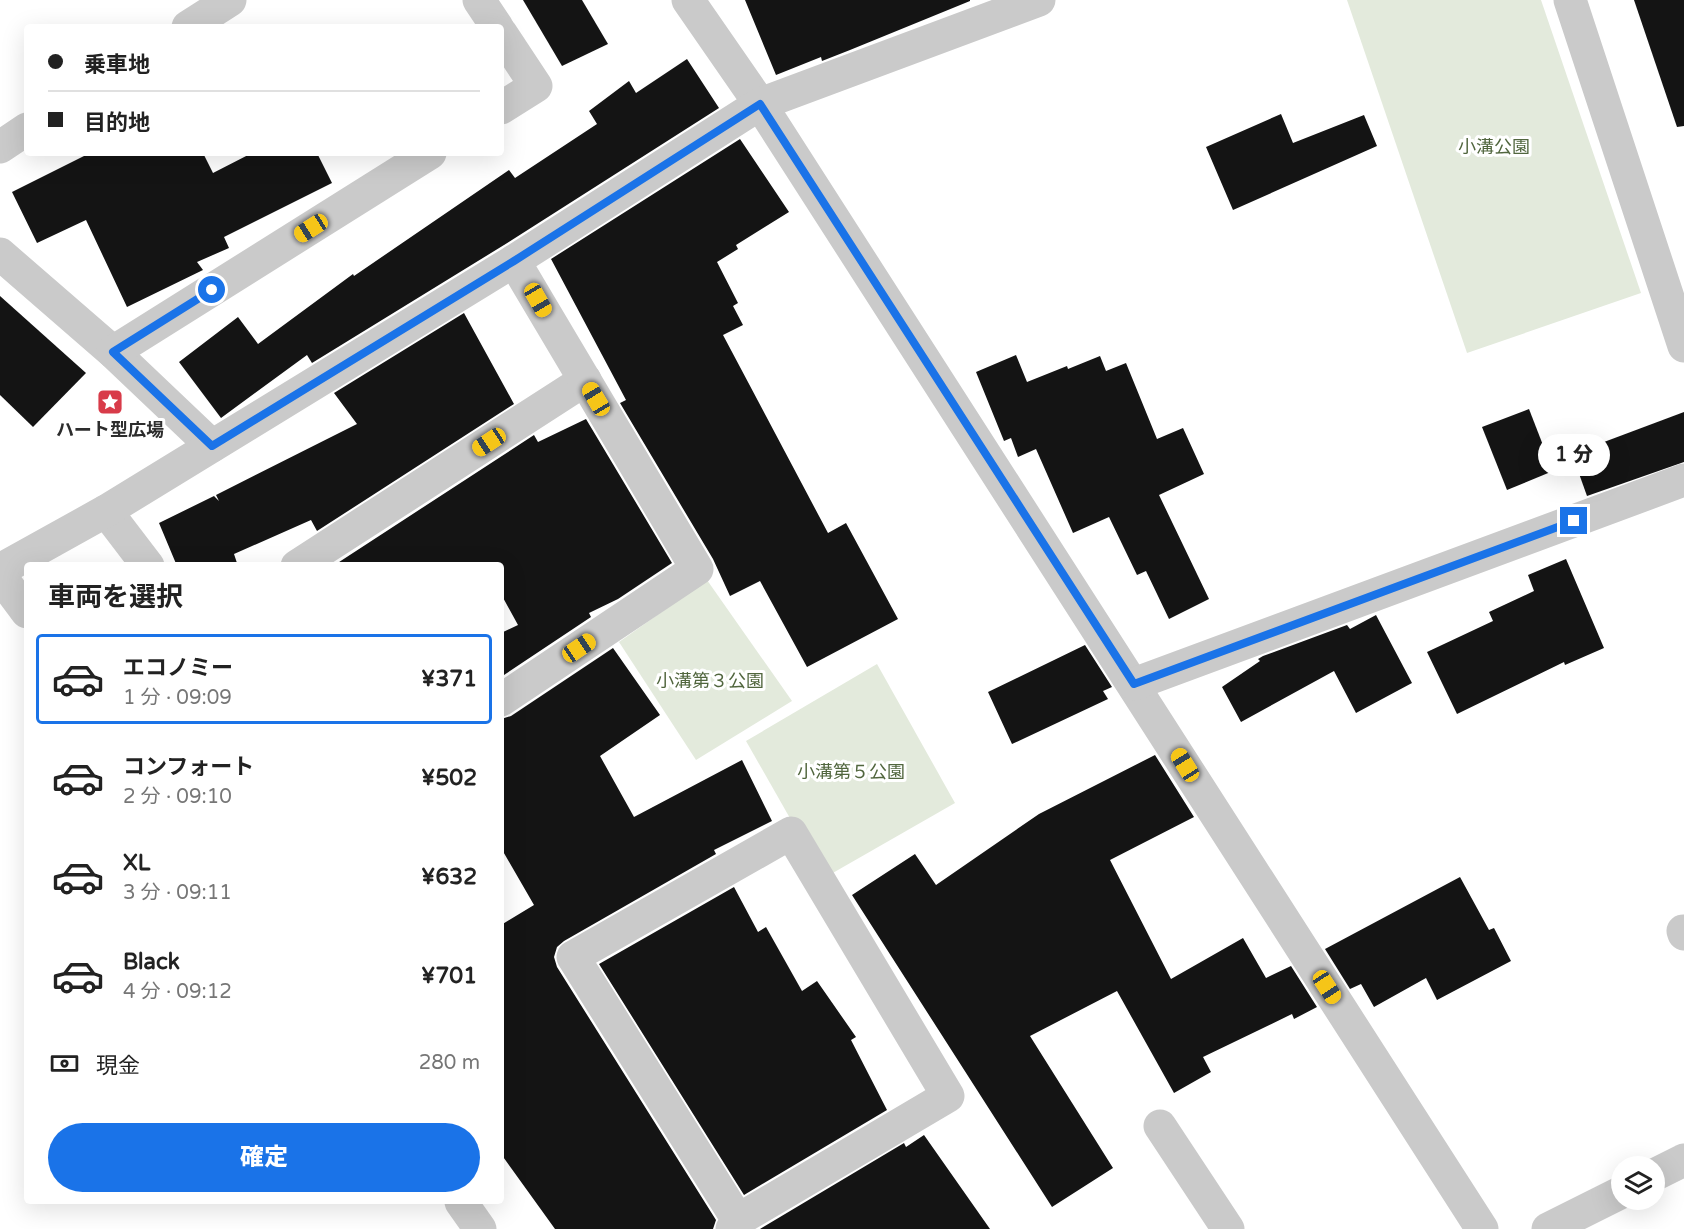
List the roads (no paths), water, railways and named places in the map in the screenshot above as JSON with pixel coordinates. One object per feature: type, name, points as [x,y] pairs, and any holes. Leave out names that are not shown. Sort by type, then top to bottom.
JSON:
[{"type":"street","points":[[193,24],[230,0]]},
{"type":"street","points":[[479,0],[495,24]]},
{"type":"street","points":[[688,0],[760,104],[1482,1229]]},
{"type":"street","points":[[0,570],[106,511],[514,261],[760,104],[1039,0]]},
{"type":"street","points":[[1570,0],[1684,346]]},
{"type":"street","points":[[504,38],[536,86],[504,106]]},
{"type":"street","points":[[0,147],[24,131]]},
{"type":"street","points":[[113,352],[425,156]]},
{"type":"street","points":[[0,254],[113,352],[212,446]]},
{"type":"street","points":[[504,698],[697,569],[514,261]]},
{"type":"street","points":[[303,562],[585,380]]},
{"type":"street","points":[[1134,684],[1684,480]]},
{"type":"street","points":[[106,511],[145,562]]},
{"type":"street","points":[[0,576],[24,608]]},
{"type":"street","points":[[791,833],[948,1096],[735,1224],[573,957],[791,833]]},
{"type":"street","points":[[1160,1126],[1228,1229]]},
{"type":"street","points":[[1665,1170],[1684,1160]]},
{"type":"street","points":[[1548,1229],[1611,1198]]},
{"type":"street","points":[[462,1204],[480,1229]]},
{"type":"place","name":"ハート型広場","points":[[110,402]]},
{"type":"park label","name":"小溝公園","points":[[1494,147]]},
{"type":"park label","name":"小溝第３公園","points":[[710,681]]},
{"type":"park label","name":"小溝第５公園","points":[[851,772]]}]
